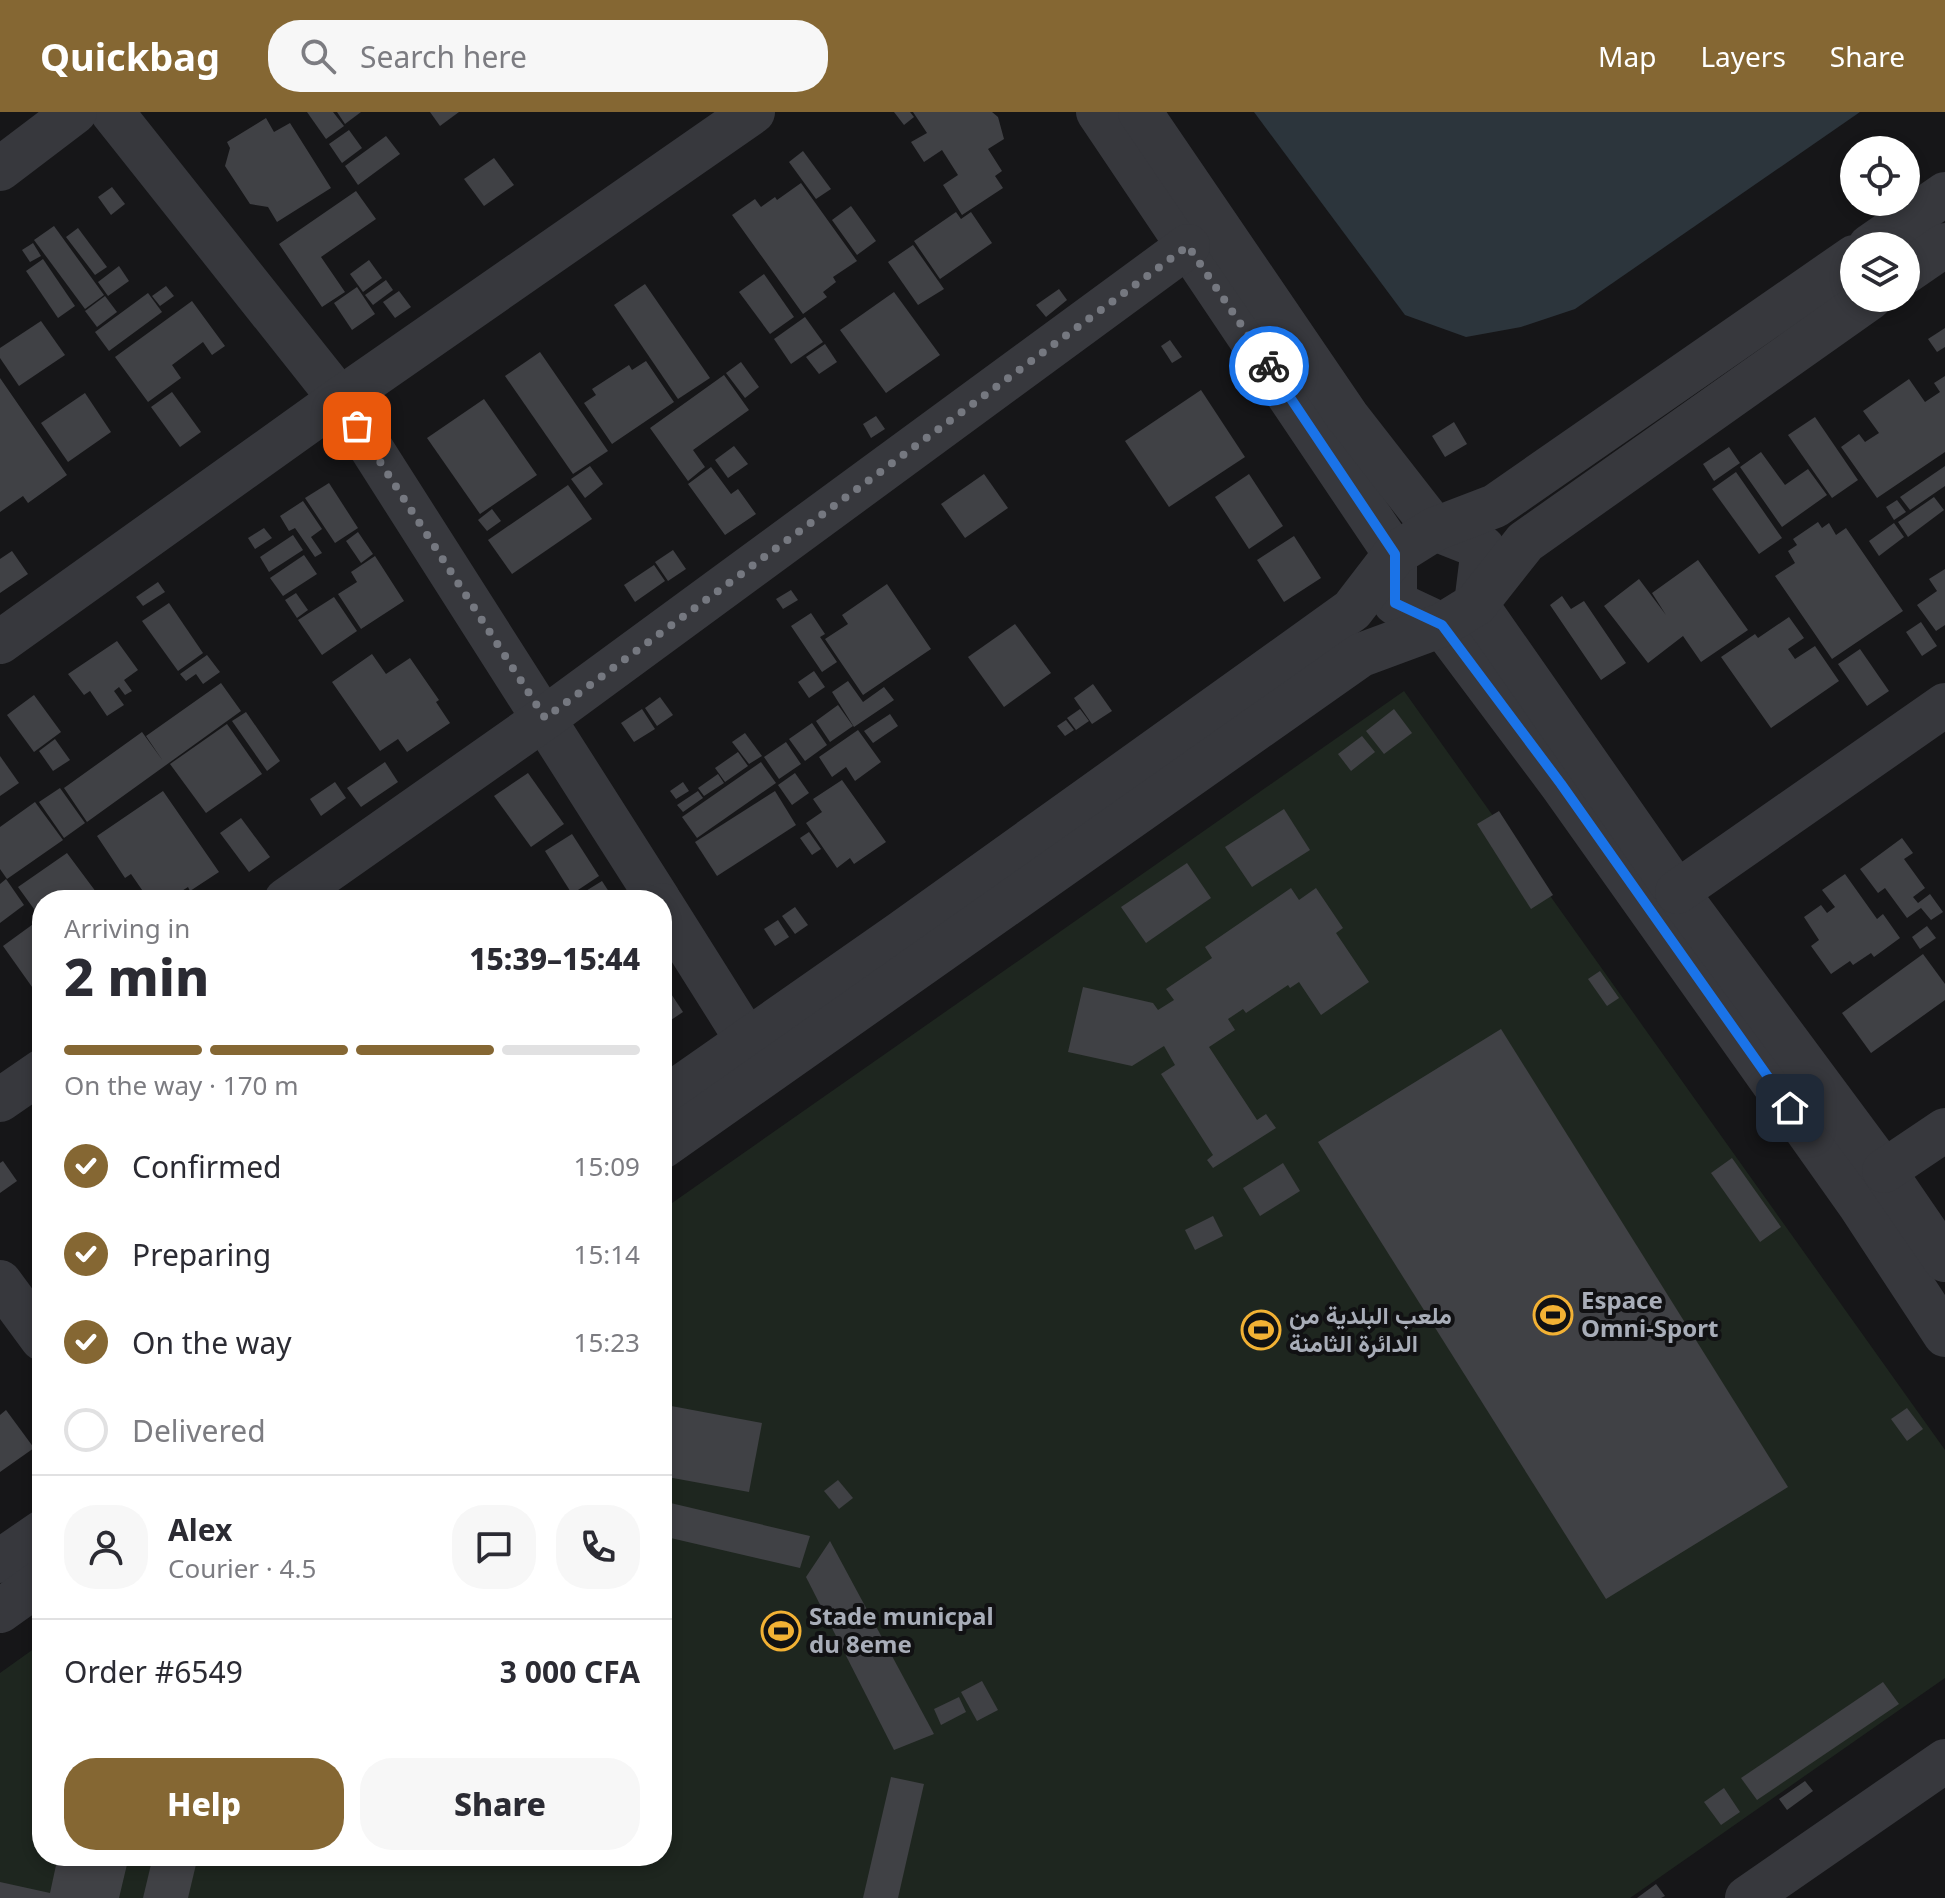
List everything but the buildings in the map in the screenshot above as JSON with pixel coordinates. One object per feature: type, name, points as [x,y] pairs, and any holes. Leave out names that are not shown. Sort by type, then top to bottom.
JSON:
[{"type":"street","points":[[0,169],[75,112]]},
{"type":"street","points":[[112,112],[340,399],[652,890]]},
{"type":"street","points":[[0,642],[340,399],[753,112]]},
{"type":"street","points":[[1098,112],[1395,554],[1395,603],[1459,614],[1677,892],[1884,1171],[1945,1260]]},
{"type":"street","points":[[1140,112],[1347,416],[1435,529],[1483,548],[1459,614]]},
{"type":"street","points":[[1890,232],[1945,194]]},
{"type":"street","points":[[1920,262],[1945,245]]},
{"type":"street","points":[[300,890],[545,718],[1188,246]]},
{"type":"street","points":[[672,1138],[759,1056],[1352,610],[1395,554],[1435,529],[1495,506],[1840,267]]},
{"type":"street","points":[[672,1095],[759,1056],[1361,655],[1459,614],[1525,542],[1850,312]]},
{"type":"street","points":[[1459,614],[1561,784],[1850,1192],[1945,1335]]},
{"type":"street","points":[[1677,892],[1945,705]]},
{"type":"street","points":[[672,921],[759,1056]]},
{"type":"street","points":[[0,1100],[32,1078]]},
{"type":"street","points":[[1884,1171],[1945,1130]]},
{"type":"street","points":[[0,1282],[32,1325]]},
{"type":"street","points":[[0,1561],[32,1539]]},
{"type":"street","points":[[0,1611],[32,1588]]},
{"type":"street","points":[[1747,1898],[1945,1761]]},
{"type":"shaded area","points":[[1254,112],[1860,112],[1575,309],[1521,327],[1466,337],[1405,315]]},
{"type":"shaded area","name":"ملعب البلدية من الدائرة الثامنة","points":[[1404,691],[1945,1450],[1945,1678],[1630,1898],[0,1898],[0,1673],[32,1650],[32,1866],[672,1866],[672,1203]]},
{"type":"way so far","points":[[357,426],[545,718],[1188,246],[1269,366]]},
{"type":"place","name":"Espace Omni-Sport","points":[[1553,1315]]},
{"type":"place","name":"ملعب البلدية من الدائرة الثامنة","points":[[1261,1330]]},
{"type":"place","name":"Stade municpal du 8eme","points":[[781,1631]]},
{"type":"route","points":[[1269,366],[1395,554],[1395,603],[1442,625],[1561,784],[1790,1108]]}]
